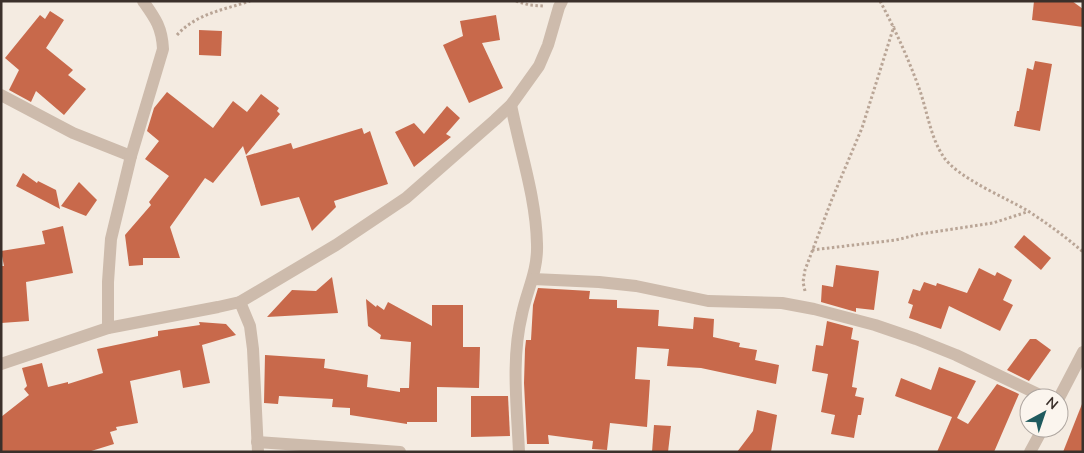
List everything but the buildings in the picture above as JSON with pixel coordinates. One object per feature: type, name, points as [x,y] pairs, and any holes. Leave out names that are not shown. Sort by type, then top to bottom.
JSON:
[{"type":"street","points":[[108,328],[108,282],[111,240],[131,156],[163,49],[158,22],[143,1]]},
{"type":"street","points":[[1,364],[108,328],[218,308],[240,302],[336,245],[406,198],[511,105],[539,66],[560,4]]},
{"type":"street","points":[[1,95],[73,133],[131,156]]},
{"type":"street","points":[[511,105],[535,218],[537,245],[533,279],[522,315],[515,363],[519,452]]},
{"type":"street","points":[[533,279],[627,285],[708,301],[782,303],[814,309],[875,325],[916,339],[1025,388]]},
{"type":"street","points":[[240,302],[250,326],[253,350],[258,447],[400,452]]},
{"type":"street","points":[[1063,388],[1083,352]]},
{"type":"street","points":[[1030,452],[1038,438]]},
{"type":"path","points":[[161,59],[173,39],[187,24],[198,18],[250,1]]},
{"type":"path","points":[[516,1],[529,5],[560,4]]},
{"type":"path","points":[[880,1],[894,26],[943,156],[952,166],[968,177],[1028,211],[1083,252]]},
{"type":"path","points":[[814,309],[804,290],[803,282],[812,250],[862,128],[885,60],[894,26]]},
{"type":"path","points":[[812,250],[896,240],[920,234],[993,223],[1028,211]]}]
